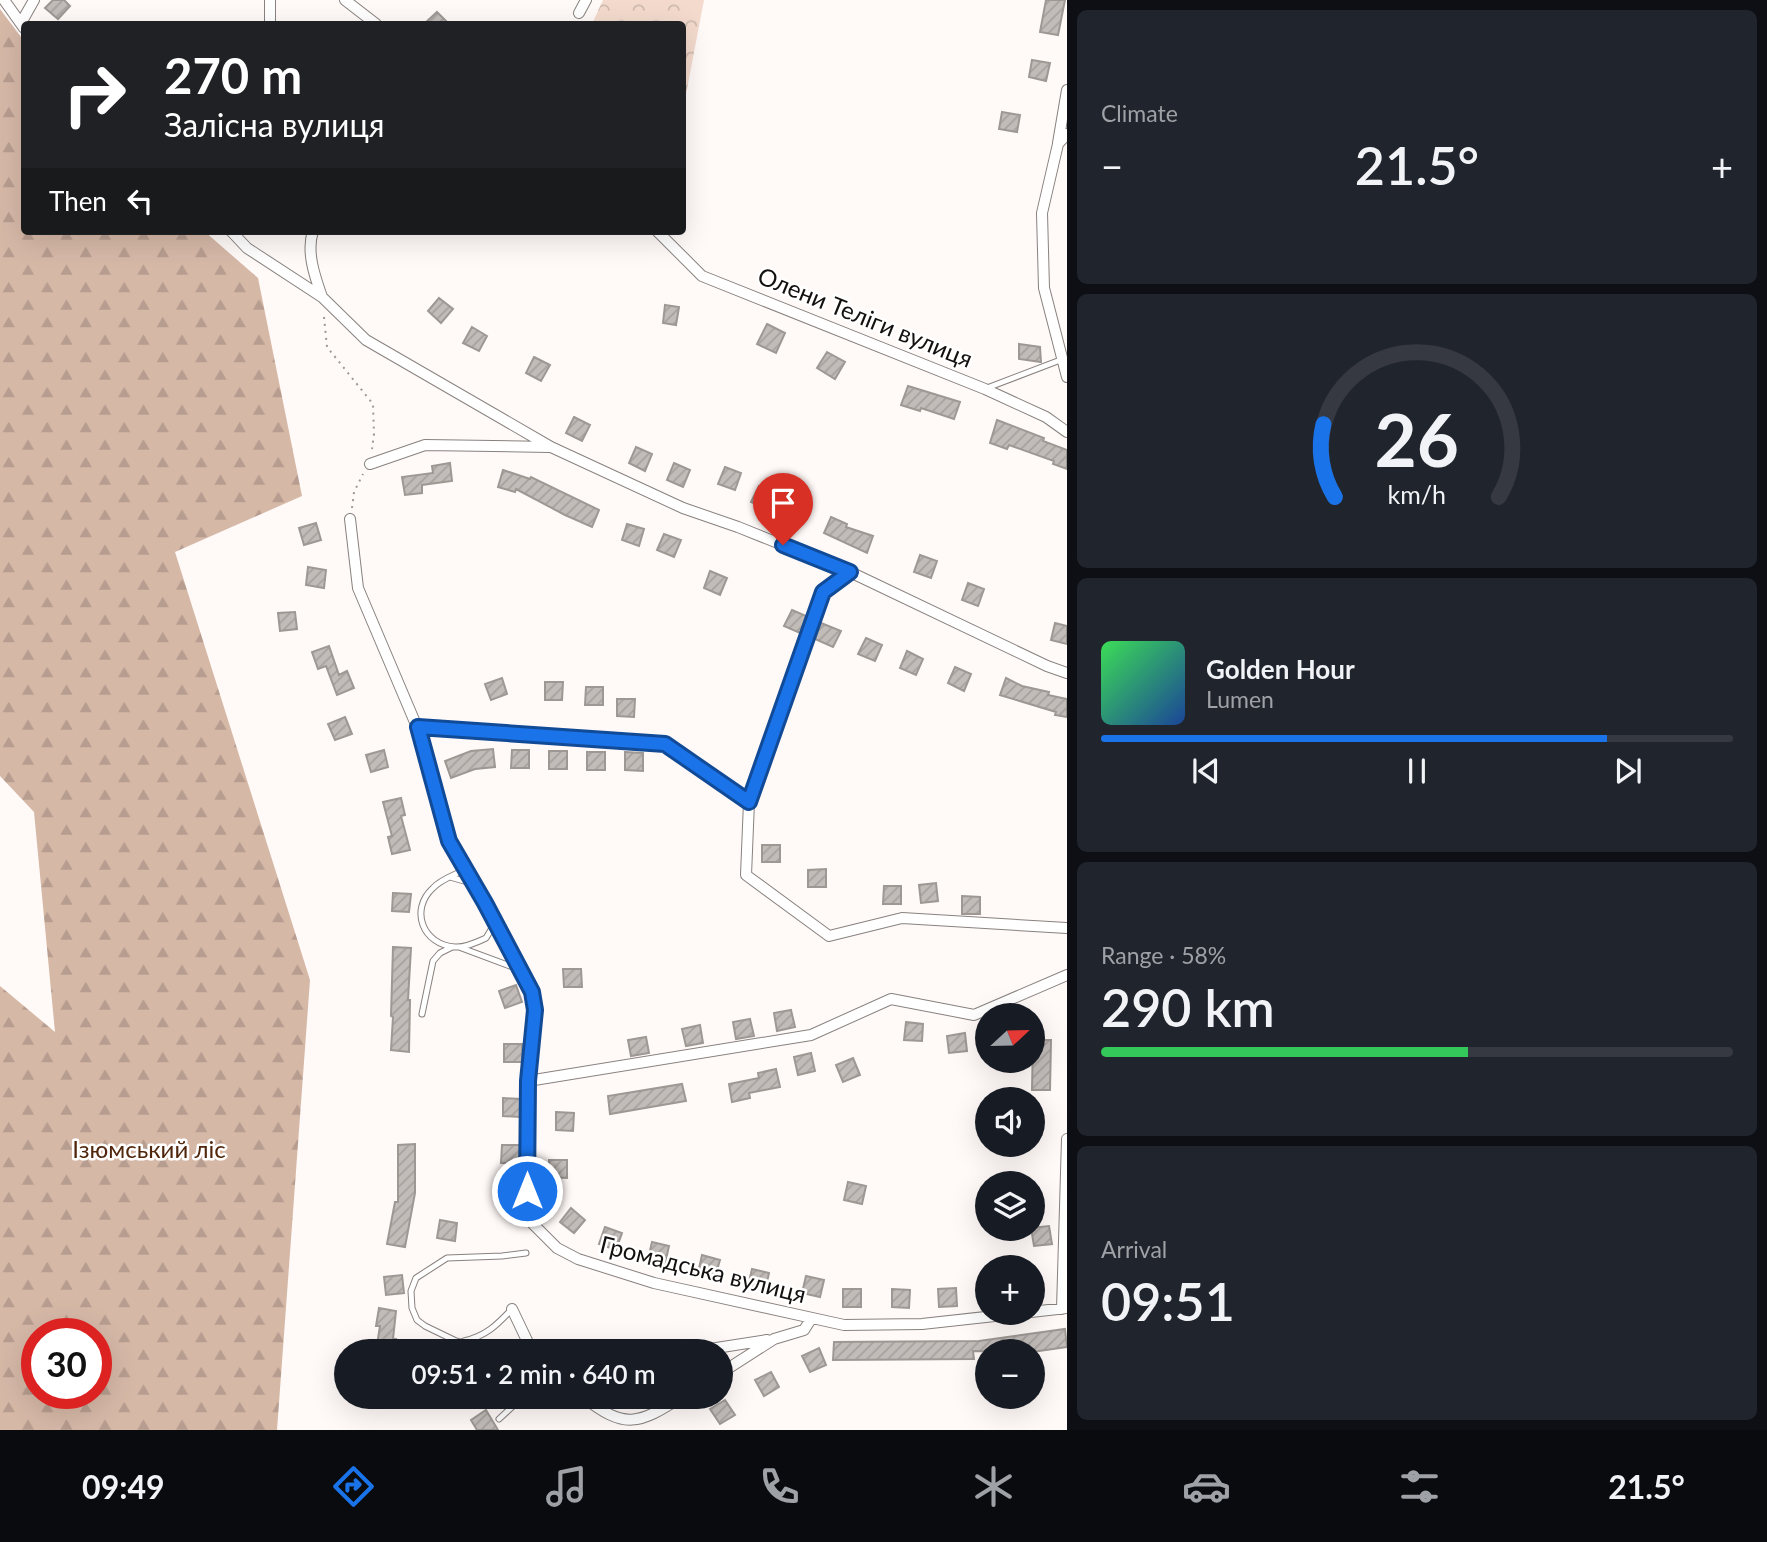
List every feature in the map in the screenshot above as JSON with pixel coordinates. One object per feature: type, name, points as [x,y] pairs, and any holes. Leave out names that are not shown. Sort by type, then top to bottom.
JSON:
[{"type":"street","points":[[4,0],[21,22]]},
{"type":"street","points":[[25,21],[34,0]]},
{"type":"street","points":[[270,0],[270,21]]},
{"type":"street","points":[[345,0],[372,21]]},
{"type":"street","points":[[579,13],[586,0]]},
{"type":"street","points":[[1067,90],[1042,213],[1044,288],[1067,377]]},
{"type":"street","points":[[1058,144],[1067,134]]},
{"type":"street","points":[[235,235],[247,248],[322,298],[366,340],[551,447],[683,508],[850,572],[1067,673]]},
{"type":"street","points":[[312,235],[313,272],[322,298]]},
{"type":"street","name":"Олени Теліги вулиця","points":[[661,235],[702,276],[985,389],[1045,417],[1067,432]]},
{"type":"street","points":[[370,464],[425,445],[551,447]]},
{"type":"street","name":"Громадська вулиця","points":[[350,519],[358,588],[418,727],[449,841],[532,992],[535,1010],[528,1081],[527,1218],[557,1248],[578,1259],[654,1283],[844,1325],[922,1324],[1065,1308]]},
{"type":"street","points":[[850,572],[823,592],[749,802],[746,875],[829,936],[902,918],[1067,928]]},
{"type":"street","points":[[418,727],[665,744],[749,802]]},
{"type":"street","points":[[528,1081],[811,1035],[891,999],[974,1015],[1067,975]]},
{"type":"street","points":[[1065,1308],[1067,1139]]},
{"type":"street","points":[[512,1309],[526,1339]]},
{"type":"street","points":[[733,1365],[774,1339],[804,1330],[811,1319]]},
{"type":"street","name":"Громадська вулиця","points":[[733,1345],[774,1339]]},
{"type":"street","points":[[596,1409],[606,1419],[620,1426],[641,1423],[663,1409]]},
{"type":"lane","points":[[985,389],[1063,359]]},
{"type":"lane","points":[[450,877],[464,864]]},
{"type":"lane","points":[[464,864],[432,888],[419,915],[423,928],[440,943],[522,970]]},
{"type":"lane","points":[[450,877],[475,885]]},
{"type":"lane","points":[[422,1014],[433,961],[440,953],[486,938],[495,921]]},
{"type":"lane","points":[[453,1339],[417,1320],[412,1308],[411,1291],[415,1278],[447,1258],[526,1253]]},
{"type":"lane","points":[[474,1339],[492,1330],[512,1309]]},
{"type":"lane","points":[[499,1419],[510,1409]]},
{"type":"path","points":[[322,298],[327,347],[373,404],[374,435],[370,464],[355,492],[350,519]]},
{"type":"green space","points":[[603,0],[704,0],[686,94],[686,21],[593,21]]},
{"type":"green space","name":"Ізюмський ліс","points":[[0,9],[21,37],[21,235],[209,235],[258,278],[302,496],[175,552],[310,980],[277,1430],[0,1430],[0,986],[55,1032],[34,812],[0,776]]},
{"type":"building","points":[[53,0],[64,0],[70,6],[58,19],[45,8]]},
{"type":"building","points":[[1046,0],[1065,0],[1058,35],[1040,32]]},
{"type":"building","points":[[437,12],[446,21],[427,21]]},
{"type":"building","points":[[1032,60],[1050,63],[1046,81],[1029,77]]},
{"type":"building","points":[[1002,112],[1020,115],[1017,132],[999,129]]},
{"type":"building","points":[[439,298],[453,309],[441,323],[428,311]]},
{"type":"building","points":[[665,305],[679,307],[676,325],[663,323]]},
{"type":"building","points":[[767,324],[785,333],[776,353],[757,344]]},
{"type":"building","points":[[472,327],[487,336],[479,351],[463,343]]},
{"type":"building","points":[[1019,344],[1040,347],[1041,362],[1019,359]]},
{"type":"building","points":[[827,352],[845,362],[835,379],[817,368]]},
{"type":"building","points":[[534,357],[550,365],[541,381],[526,373]]},
{"type":"building","points":[[908,386],[960,402],[954,419],[921,408],[920,411],[901,405]]},
{"type":"building","points":[[574,417],[590,425],[582,441],[566,433]]},
{"type":"building","points":[[997,420],[1067,450],[1067,469],[1053,464],[1054,461],[1009,445],[1007,449],[990,443]]},
{"type":"building","points":[[636,447],[652,454],[645,471],[629,463]]},
{"type":"building","points":[[450,463],[452,481],[422,485],[422,493],[405,495],[402,477],[433,473],[432,466]]},
{"type":"building","points":[[674,463],[690,470],[683,487],[667,480]]},
{"type":"building","points":[[725,467],[741,473],[735,490],[718,484]]},
{"type":"building","points":[[503,470],[530,479],[531,477],[599,510],[592,527],[516,489],[515,492],[498,487]]},
{"type":"building","points":[[759,486],[805,506],[798,522],[751,502]]},
{"type":"building","points":[[831,517],[847,524],[846,527],[873,536],[867,553],[824,533]]},
{"type":"building","points":[[316,523],[321,540],[304,545],[299,528]]},
{"type":"building","points":[[627,524],[644,529],[639,546],[622,540]]},
{"type":"building","points":[[664,534],[681,540],[674,557],[657,550]]},
{"type":"building","points":[[920,555],[937,561],[931,578],[914,572]]},
{"type":"building","points":[[308,567],[326,570],[324,588],[306,585]]},
{"type":"building","points":[[710,571],[727,578],[720,595],[704,588]]},
{"type":"building","points":[[968,583],[984,589],[978,606],[962,600]]},
{"type":"building","points":[[792,610],[806,616],[800,633],[784,626]]},
{"type":"building","points":[[295,612],[297,629],[280,631],[278,613]]},
{"type":"building","points":[[821,623],[841,631],[833,647],[815,639]]},
{"type":"building","points":[[1055,623],[1067,626],[1067,644],[1051,640]]},
{"type":"building","points":[[866,638],[882,645],[875,661],[858,654]]},
{"type":"building","points":[[329,646],[339,675],[347,671],[354,688],[337,695],[326,666],[318,669],[312,652]]},
{"type":"building","points":[[907,651],[923,659],[916,675],[900,668]]},
{"type":"building","points":[[955,667],[971,674],[964,691],[948,683]]},
{"type":"building","points":[[502,678],[507,694],[491,700],[485,684]]},
{"type":"building","points":[[1006,678],[1022,686],[1049,692],[1048,695],[1067,699],[1067,717],[1000,695]]},
{"type":"building","points":[[545,682],[563,682],[562,700],[545,700]]},
{"type":"building","points":[[586,687],[603,687],[603,705],[585,705]]},
{"type":"building","points":[[617,699],[635,699],[634,717],[617,716]]},
{"type":"building","points":[[345,717],[352,734],[335,740],[328,724]]},
{"type":"building","points":[[493,749],[495,767],[475,769],[451,778],[445,761],[471,751]]},
{"type":"building","points":[[384,750],[388,767],[371,772],[366,755]]},
{"type":"building","points":[[512,750],[529,750],[529,768],[511,768]]},
{"type":"building","points":[[549,751],[567,751],[567,769],[549,769]]},
{"type":"building","points":[[587,752],[605,752],[605,770],[587,770]]},
{"type":"building","points":[[625,752],[643,753],[643,771],[625,770]]},
{"type":"building","points":[[401,798],[405,815],[401,816],[410,850],[392,854],[388,837],[392,836],[383,802]]},
{"type":"building","points":[[762,845],[780,845],[780,862],[762,862]]},
{"type":"building","points":[[826,869],[826,887],[808,887],[808,870]]},
{"type":"building","points":[[936,883],[938,901],[921,903],[919,885]]},
{"type":"building","points":[[884,886],[901,886],[901,904],[883,904]]},
{"type":"building","points":[[393,893],[411,894],[409,912],[392,911]]},
{"type":"building","points":[[962,896],[980,897],[980,914],[962,914]]},
{"type":"building","points":[[393,947],[411,948],[409,1052],[391,1050]]},
{"type":"building","points":[[563,969],[581,969],[582,987],[564,987]]},
{"type":"building","points":[[516,985],[522,1002],[505,1008],[499,991]]},
{"type":"building","points":[[791,1010],[795,1027],[777,1031],[774,1013]]},
{"type":"building","points":[[750,1019],[754,1036],[736,1039],[733,1022]]},
{"type":"building","points":[[906,1022],[923,1024],[922,1041],[904,1040]]},
{"type":"building","points":[[700,1025],[703,1043],[686,1046],[682,1029]]},
{"type":"building","points":[[965,1033],[967,1051],[949,1053],[947,1036]]},
{"type":"building","points":[[646,1037],[649,1053],[631,1056],[628,1040]]},
{"type":"building","points":[[1045,1040],[1051,1040],[1050,1090],[1045,1090],[1045,1087],[1032,1087],[1032,1073],[1045,1073]]},
{"type":"building","points":[[504,1044],[522,1044],[522,1062],[504,1062]]},
{"type":"building","points":[[811,1053],[815,1071],[798,1075],[794,1057]]},
{"type":"building","points":[[853,1058],[860,1075],[843,1082],[836,1065]]},
{"type":"building","points":[[776,1069],[780,1087],[749,1093],[750,1098],[732,1102],[729,1084],[759,1078],[758,1073]]},
{"type":"building","points":[[682,1084],[686,1101],[610,1114],[608,1096]]},
{"type":"building","points":[[503,1098],[520,1099],[520,1117],[503,1116]]},
{"type":"building","points":[[556,1112],[574,1113],[573,1131],[556,1130]]},
{"type":"building","points":[[415,1144],[415,1193],[405,1247],[387,1244],[395,1202],[398,1202],[398,1145]]},
{"type":"building","points":[[502,1145],[520,1145],[519,1163],[501,1163]]},
{"type":"building","points":[[549,1160],[567,1160],[567,1178],[549,1177]]},
{"type":"building","points":[[848,1182],[866,1186],[862,1204],[844,1200]]},
{"type":"building","points":[[501,1191],[519,1192],[518,1210],[500,1209]]},
{"type":"building","points":[[571,1208],[585,1220],[574,1233],[560,1222]]},
{"type":"building","points":[[440,1220],[457,1223],[455,1241],[437,1238]]},
{"type":"building","points":[[1045,1226],[1049,1226],[1052,1244],[1034,1246],[1033,1241],[1045,1241]]},
{"type":"building","points":[[605,1227],[622,1233],[616,1250],[599,1244]]},
{"type":"building","points":[[652,1242],[669,1246],[665,1264],[648,1259]]},
{"type":"building","points":[[702,1255],[720,1260],[715,1277],[698,1273]]},
{"type":"building","points":[[752,1269],[769,1273],[765,1291],[748,1286]]},
{"type":"building","points":[[402,1275],[404,1293],[386,1295],[384,1277]]},
{"type":"building","points":[[806,1276],[824,1280],[820,1297],[802,1293]]},
{"type":"building","points":[[956,1288],[957,1306],[939,1307],[938,1289]]},
{"type":"building","points":[[843,1289],[861,1289],[861,1307],[843,1307]]},
{"type":"building","points":[[892,1289],[910,1290],[909,1308],[892,1307]]},
{"type":"building","points":[[379,1308],[396,1311],[393,1339],[378,1339],[380,1326],[376,1326]]},
{"type":"building","points":[[1065,1329],[1067,1347],[1045,1350],[1045,1339],[993,1339]]},
{"type":"building","points":[[975,1341],[975,1351],[974,1359],[833,1360],[834,1342]]},
{"type":"building","points":[[819,1348],[826,1365],[810,1372],[802,1356]]},
{"type":"building","points":[[771,1372],[779,1387],[764,1396],[755,1380]]},
{"type":"building","points":[[710,1409],[731,1409],[735,1415],[720,1424]]},
{"type":"building","points":[[486,1410],[498,1430],[477,1430],[471,1420]]},
{"type":"route","points":[[527,1191],[528,1081],[535,1010],[532,992],[449,841],[418,727],[665,744],[749,802],[823,592],[850,572],[783,545]]}]
